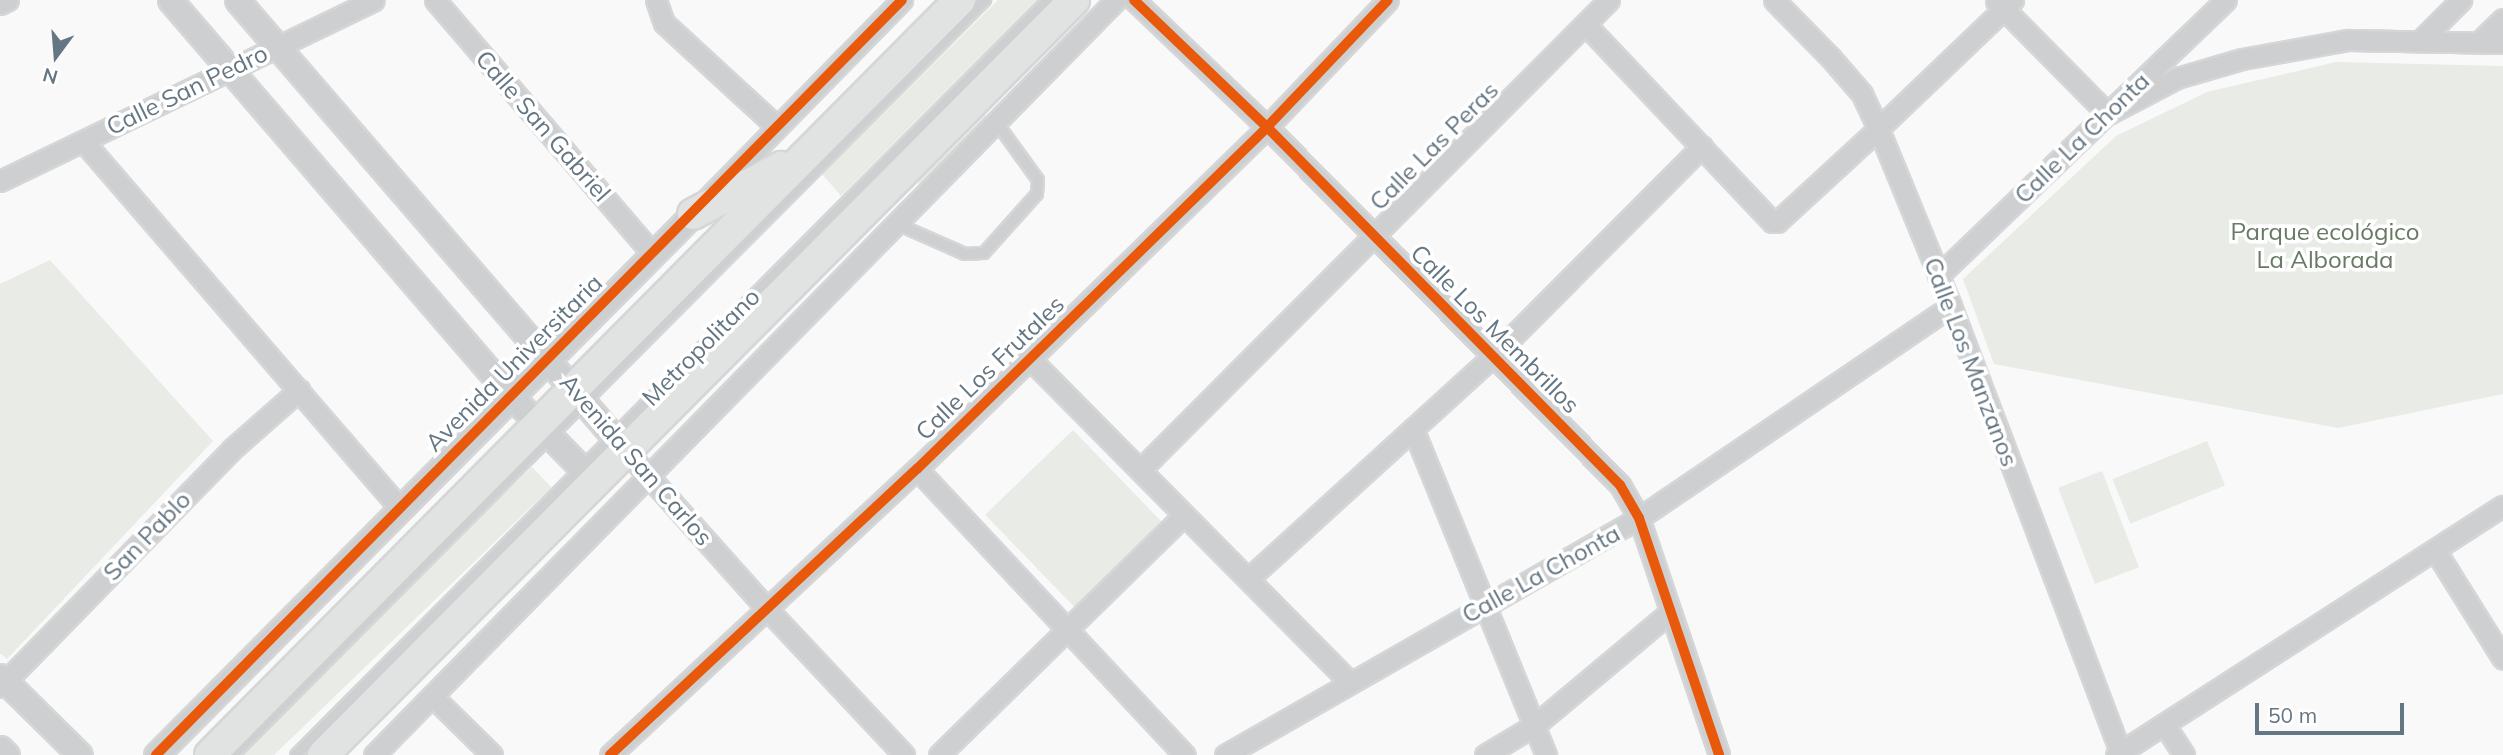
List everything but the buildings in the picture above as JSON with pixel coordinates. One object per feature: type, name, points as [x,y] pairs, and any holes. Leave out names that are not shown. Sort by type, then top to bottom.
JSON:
[{"type":"main road","points":[[210,755],[578,396],[806,154],[960,0]]},
{"type":"main road","points":[[323,755],[619,442],[1074,0]]},
{"type":"main road","points":[[693,214],[806,154]]},
{"type":"street","points":[[0,4],[8,0]]},
{"type":"street","name":"Avenida San Carlos","points":[[170,0],[511,396],[618,505]]},
{"type":"street","name":"Avenida San Carlos","points":[[237,0],[578,396],[768,610],[904,755]]},
{"type":"street","name":"Calle San Pedro","points":[[0,181],[374,0]]},
{"type":"street","name":"Calle San Gabriel","points":[[435,0],[652,253]]},
{"type":"street","points":[[656,0],[664,23],[776,126]]},
{"type":"street","name":"Avenida Universitaria","points":[[156,755],[902,0]]},
{"type":"street","points":[[374,755],[1116,0]]},
{"type":"street","name":"Calle Los Membrillos","points":[[1134,0],[1267,127],[1620,485],[1639,519],[1719,755]]},
{"type":"street","name":"Calle Los Frutales","points":[[610,755],[916,469],[1267,127],[1388,0]]},
{"type":"street","name":"Calle Las Peras","points":[[1140,470],[1609,0]]},
{"type":"street","name":"Calle Los Manzanos","points":[[1774,0],[1862,94],[1878,129],[1951,306],[2118,754]]},
{"type":"street","name":"Calle La Chonta","points":[[1938,275],[2225,0]]},
{"type":"street","points":[[2421,40],[2461,0]]},
{"type":"street","points":[[1585,24],[1772,222],[1777,222],[1878,129],[2004,3],[2108,114],[2177,78],[2242,59],[2348,40],[2503,43]]},
{"type":"street","points":[[2479,42],[2503,19]]},
{"type":"street","points":[[83,141],[400,508]]},
{"type":"street","points":[[1248,579],[1493,356],[1702,146]]},
{"type":"street","name":"Calle La Chonta","points":[[1225,755],[1349,681],[1639,519],[1951,306]]},
{"type":"street","points":[[1029,358],[1349,681]]},
{"type":"street","name":"San Pablo","points":[[2,681],[231,450],[299,390]]},
{"type":"street","points":[[1413,429],[1546,755]]},
{"type":"street","points":[[916,469],[1185,755]]},
{"type":"street","points":[[2118,754],[2503,506]]},
{"type":"street","points":[[939,755],[1184,515]]},
{"type":"street","points":[[2435,550],[2501,650]]},
{"type":"street","points":[[1485,755],[1535,725],[1669,613]]},
{"type":"street","points":[[2,681],[80,755]]},
{"type":"street","points":[[432,696],[492,755]]},
{"type":"street","points":[[2164,724],[2185,755]]},
{"type":"street","points":[[0,747],[7,755]]},
{"type":"lane","name":"Metropolitano","points":[[578,396],[985,0]]},
{"type":"lane","name":"Metropolitano","points":[[619,442],[1048,0]]},
{"type":"lane","points":[[897,224],[965,254],[984,253],[1037,194],[1038,180],[996,121]]},
{"type":"lane","points":[[233,755],[544,430]]},
{"type":"lane","points":[[296,755],[588,474]]},
{"type":"green space","points":[[998,0],[1037,0],[841,196],[822,174]]},
{"type":"green space","name":"Parque ecológico La Alborada","points":[[2336,62],[2503,66],[2503,394],[2338,428],[1994,364],[1963,279],[2116,136],[2207,92]]},
{"type":"green space","points":[[984,98],[986,125],[928,184],[901,182]]},
{"type":"green space","points":[[50,260],[213,441],[7,659],[0,653],[0,284]]},
{"type":"green space","points":[[1073,430],[1163,524],[1076,608],[985,515]]},
{"type":"green space","points":[[2207,441],[2225,486],[2130,524],[2112,479]]},
{"type":"green space","points":[[532,467],[551,487],[274,755],[244,755],[239,750]]},
{"type":"green space","points":[[2102,471],[2139,567],[2095,584],[2058,488]]},
{"type":"cycle path","points":[[156,755],[902,0]]},
{"type":"cycle path","points":[[1134,0],[1267,127],[1620,485],[1639,518],[1719,755]]},
{"type":"cycle path","points":[[610,755],[917,469],[1267,127],[1388,0]]}]
